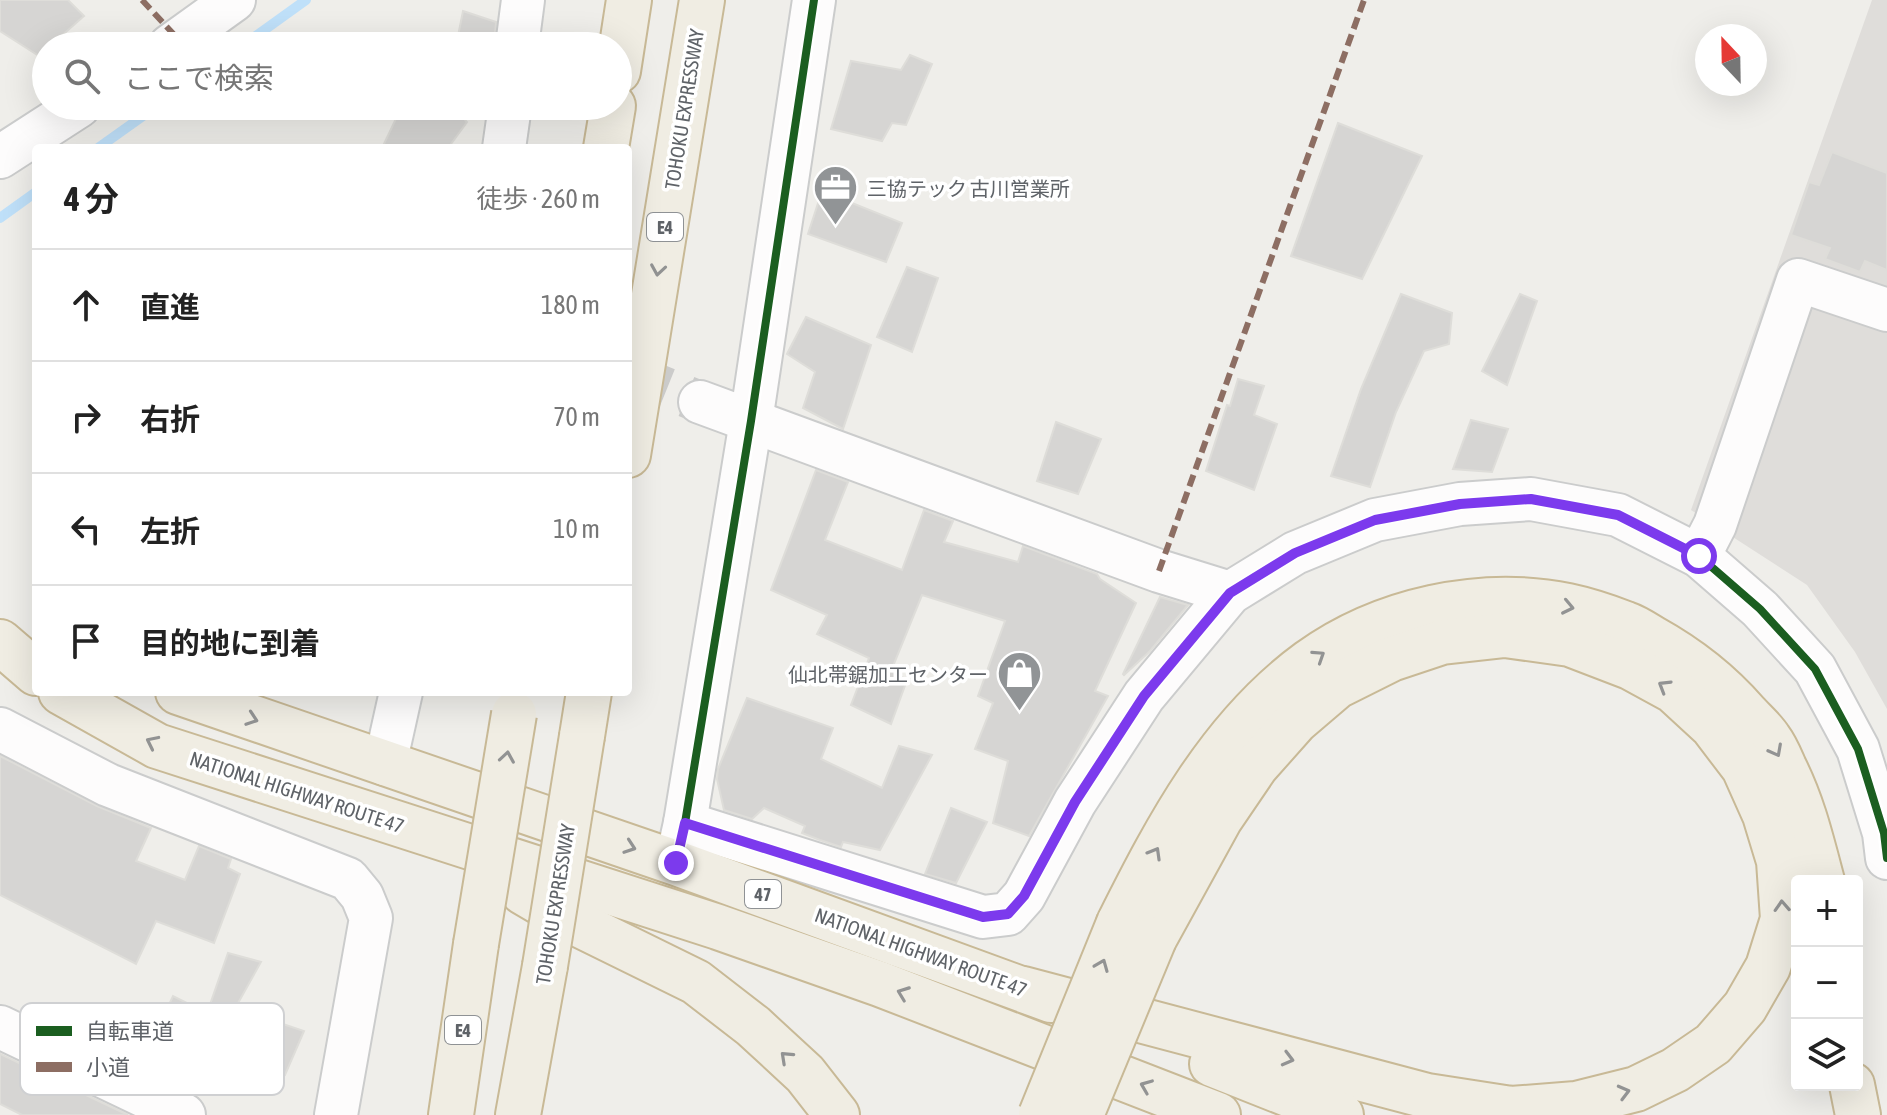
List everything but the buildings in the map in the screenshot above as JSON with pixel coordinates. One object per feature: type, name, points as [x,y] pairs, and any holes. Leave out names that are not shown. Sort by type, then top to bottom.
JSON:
[{"type":"highway","points":[[624,32],[629,0]]},
{"type":"highway","name":"TOHOKU EXPRESSWAY","points":[[632,430],[702,0]]},
{"type":"highway","points":[[607,144],[611,120]]},
{"type":"highway","points":[[1081,1115],[1136,931],[1150,861],[1190,795],[1225,743],[1268,695],[1310,661],[1350,637],[1401,616],[1457,603],[1501,600],[1569,606],[1628,625],[1679,653],[1732,697],[1771,741],[1803,808],[1820,875]]},
{"type":"highway","points":[[0,631],[32,639]]},
{"type":"highway","points":[[1023,989],[1427,1096],[1511,1109],[1576,1104],[1636,1089],[1675,1070],[1713,1044],[1745,1007],[1768,967],[1783,919],[1779,861],[1765,815],[1744,768],[1712,726],[1674,691],[1630,667],[1570,644],[1505,635],[1442,642],[1391,659],[1337,686],[1296,721],[1256,766],[1136,931],[1041,1115]]},
{"type":"highway","points":[[0,642],[32,670]]},
{"type":"highway","name":"NATIONAL HIGHWAY ROUTE 47","points":[[68,696],[157,746],[718,927],[880,984],[1218,1115]]},
{"type":"highway","name":"NATIONAL HIGHWAY ROUTE 47","points":[[190,696],[385,764],[680,843],[1023,989],[1341,1115]]},
{"type":"highway","name":"TOHOKU EXPRESSWAY","points":[[518,1115],[588,696]]},
{"type":"highway","name":"E4","points":[[451,1115],[516,703]]},
{"type":"highway","points":[[420,832],[574,922],[696,982],[753,1026],[805,1074],[837,1115]]},
{"type":"highway","points":[[529,1115],[545,966]]},
{"type":"highway","points":[[1853,1091],[1858,1115]]},
{"type":"street","points":[[189,32],[234,0]]},
{"type":"street","points":[[519,32],[523,0]]},
{"type":"street","points":[[814,0],[751,421],[680,843],[983,917],[1008,914],[1024,896],[1075,802],[1144,696],[1230,593],[1295,553],[1375,520],[1460,504],[1531,499],[1618,515],[1699,556],[1760,609],[1815,669],[1858,749],[1886,841]]},
{"type":"street","points":[[0,157],[57,120]]},
{"type":"street","points":[[505,144],[508,120]]},
{"type":"street","points":[[1699,556],[1715,525],[1798,280],[1887,310]]},
{"type":"street","points":[[700,402],[1159,571],[1230,593]]},
{"type":"street","points":[[385,764],[400,696]]},
{"type":"street","points":[[0,729],[108,785],[348,879],[355,887],[371,918],[336,1115]]},
{"type":"street","points":[[0,1027],[20,1037]]},
{"type":"street","points":[[142,1095],[184,1115]]},
{"type":"shaded area","points":[[1872,0],[1887,0],[1887,709],[1855,652],[1807,585],[1691,510]]},
{"type":"waterway","points":[[261,32],[306,0]]},
{"type":"waterway","points":[[104,144],[137,120]]},
{"type":"waterway","points":[[0,218],[32,195]]},
{"type":"tunnel","points":[[632,375],[700,402]]},
{"type":"marked path","points":[[142,0],[172,32]]},
{"type":"marked path","points":[[1159,571],[1364,0]]},
{"type":"cycle path","points":[[676,863],[751,421],[814,0]]},
{"type":"cycle path","points":[[685,823],[983,917],[1008,914],[1024,896],[1075,802],[1144,696],[1230,593],[1295,553],[1375,520],[1460,504],[1531,499],[1618,515],[1699,556],[1760,609],[1815,669],[1858,749],[1884,833],[1887,858]]},
{"type":"place","name":"三協テック 古川営業所","points":[[836,227]]},
{"type":"place","name":"仙北帯鋸加工センター","points":[[1019,713]]},
{"type":"route","points":[[676,863],[685,823],[983,917],[1008,914],[1024,896],[1075,802],[1144,696],[1230,593],[1295,553],[1375,520],[1460,504],[1531,499],[1618,515],[1699,556]]}]
